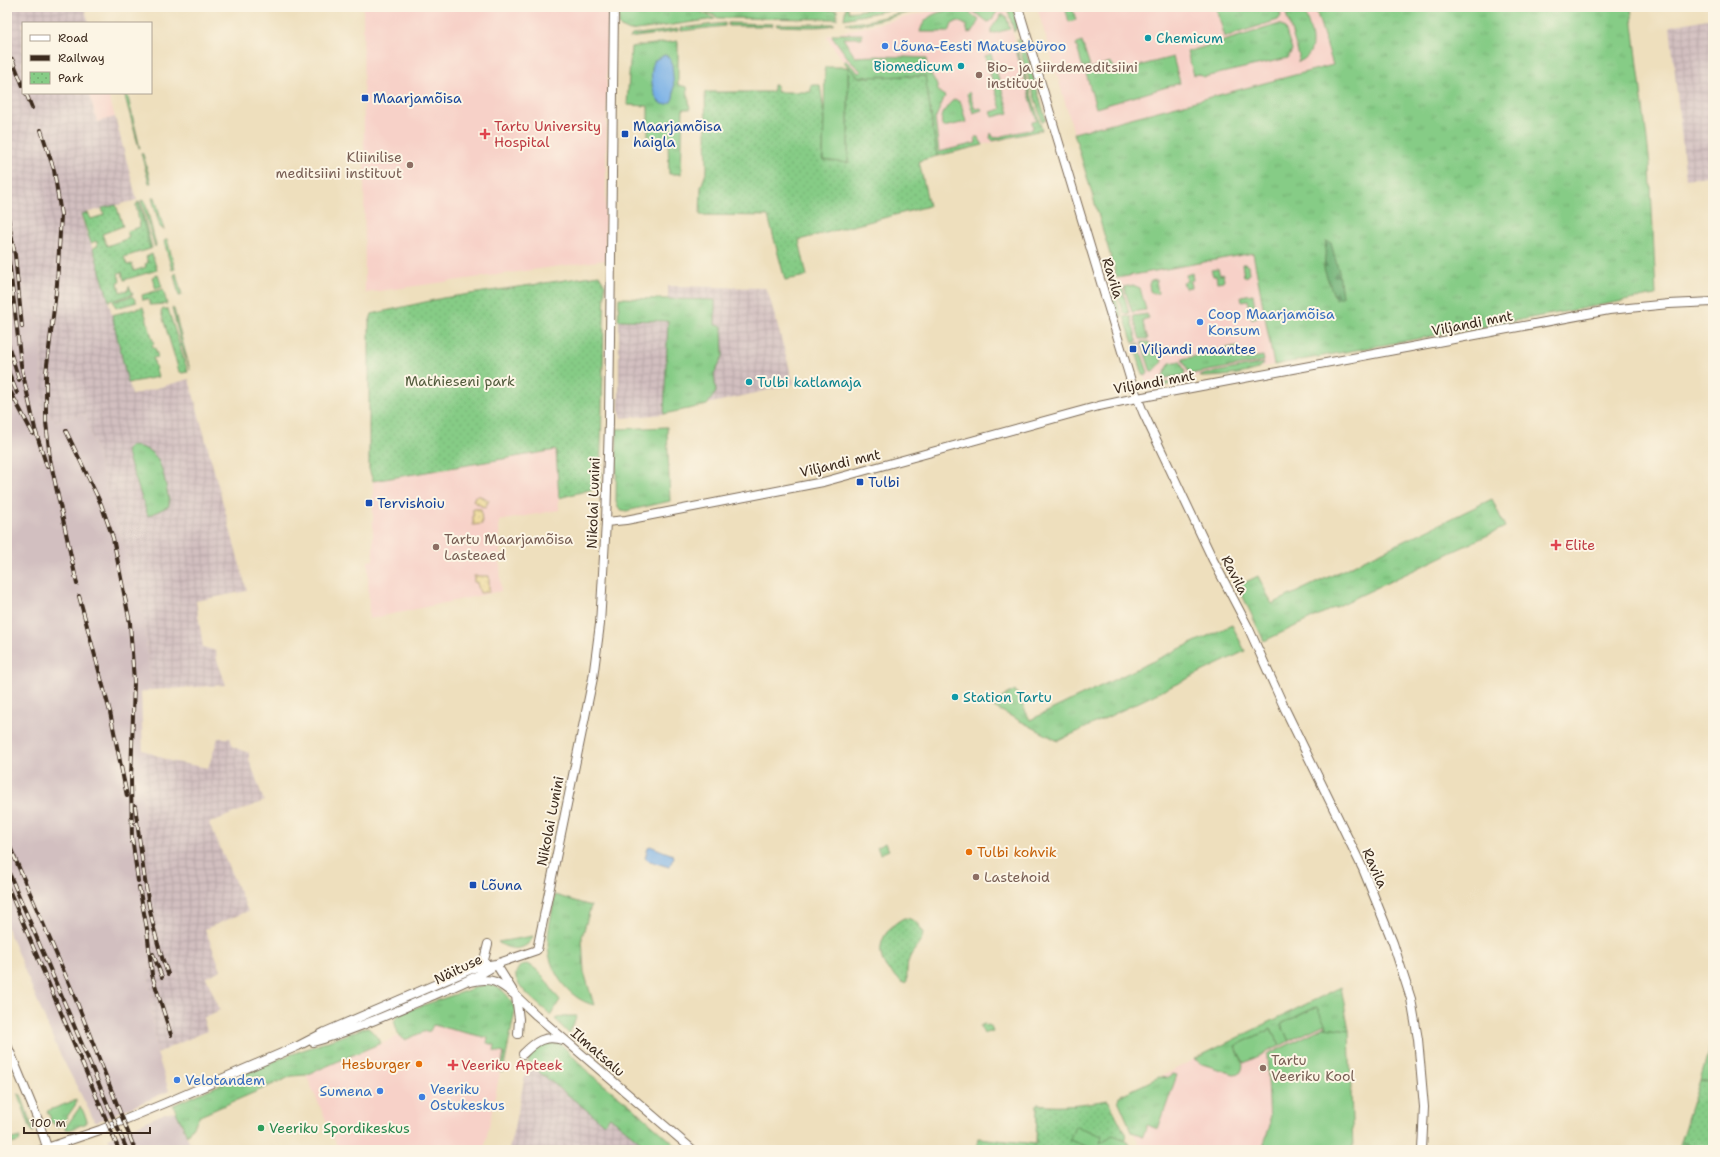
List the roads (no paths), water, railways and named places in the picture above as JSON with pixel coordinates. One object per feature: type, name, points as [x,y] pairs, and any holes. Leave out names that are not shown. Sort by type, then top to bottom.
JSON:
[{"type":"street","name":"Nikolai Lunini","points":[[496,964],[537,950],[593,678],[600,624],[606,522],[612,273],[614,7]]},
{"type":"street","name":"Ravila","points":[[1018,7],[1088,242],[1138,398],[1213,560],[1248,627],[1285,709],[1363,870],[1393,943],[1410,1000],[1418,1039],[1424,1106],[1422,1150]]},
{"type":"street","name":"Viljandi mnt","points":[[606,522],[648,516],[823,482],[1099,406],[1138,398],[1609,310],[1669,304],[1713,302]]},
{"type":"street","points":[[476,967],[484,960],[488,944]]},
{"type":"street","name":"Näituse","points":[[45,1149],[110,1127],[476,967],[496,964]]},
{"type":"street","name":"Näituse","points":[[298,1046],[334,1036],[453,987],[489,970],[496,964]]},
{"type":"street","name":"Ilmatsalu","points":[[496,964],[516,996],[565,1041],[693,1150]]},
{"type":"street","points":[[453,987],[481,979],[495,981],[504,985],[516,996],[519,1020],[518,1034]]},
{"type":"street","points":[[523,1054],[534,1043],[543,1039],[551,1037],[565,1041]]},
{"type":"street","points":[[7,1045],[38,1120],[45,1149]]},
{"type":"water","points":[[665,55],[672,64],[674,91],[673,99],[668,104],[660,103],[656,98],[652,81],[652,69],[655,60]]},
{"type":"water","points":[[650,846],[673,855],[674,857],[669,867],[649,861],[645,858]]},
{"type":"railway","points":[[12,59],[22,84]]},
{"type":"railway","points":[[26,94],[32,108]]},
{"type":"railway","points":[[41,130],[54,170],[61,215],[57,284],[46,373],[46,422],[50,459],[77,584]]},
{"type":"railway","points":[[7,212],[15,255],[22,327]]},
{"type":"railway","points":[[7,241],[21,365],[35,429],[47,467]]},
{"type":"railway","points":[[7,341],[19,380]]},
{"type":"railway","points":[[7,368],[17,393]]},
{"type":"railway","points":[[7,385],[33,434]]},
{"type":"railway","points":[[66,431],[101,504],[113,538],[130,623],[134,682],[131,779],[132,842]]},
{"type":"railway","points":[[79,596],[110,712],[127,796]]},
{"type":"railway","points":[[135,806],[150,913],[168,974]]},
{"type":"railway","points":[[132,837],[138,881]]},
{"type":"railway","points":[[7,840],[74,995],[135,1150]]},
{"type":"railway","points":[[7,868],[127,1150]]},
{"type":"railway","points":[[7,885],[119,1150]]},
{"type":"railway","points":[[139,887],[148,934]]},
{"type":"railway","points":[[147,930],[152,975],[171,1035]]},
{"type":"railway","points":[[153,954],[162,977]]},
{"type":"railway","points":[[172,1146],[173,1150]]},
{"type":"place","name":"Chemicum","points":[[1148,38]]},
{"type":"place","name":"Lõuna-Eesti Matusebüroo","points":[[885,46]]},
{"type":"place","name":"Biomedicum","points":[[961,66]]},
{"type":"place","name":"Bio- ja siirdemeditsiini instituut","points":[[979,75]]},
{"type":"place","name":"Maarjamõisa","points":[[365,98]]},
{"type":"place","name":"Tartu University Hospital","points":[[485,134]]},
{"type":"place","name":"Maarjamõisa haigla","points":[[625,134]]},
{"type":"place","name":"Kliinilise meditsiini instituut","points":[[410,165]]},
{"type":"place","name":"Coop Maarjamõisa Konsum","points":[[1200,322]]},
{"type":"place","name":"Viljandi maantee","points":[[1133,349]]},
{"type":"place","name":"Tulbi katlamaja","points":[[749,382]]},
{"type":"place","name":"Tulbi","points":[[860,482]]},
{"type":"place","name":"Tervishoiu","points":[[369,503]]},
{"type":"place","name":"Elite","points":[[1556,545]]},
{"type":"place","name":"Tartu Maarjamõisa Lasteaed","points":[[436,547]]},
{"type":"place","name":"Station Tartu","points":[[955,697]]},
{"type":"place","name":"Tulbi kohvik","points":[[969,852]]},
{"type":"place","name":"Lastehoid","points":[[976,877]]},
{"type":"place","name":"Lõuna","points":[[473,885]]},
{"type":"place","name":"Hesburger","points":[[419,1064]]},
{"type":"place","name":"Veeriku Apteek","points":[[453,1065]]},
{"type":"place","name":"Tartu Veeriku Kool","points":[[1263,1068]]},
{"type":"place","name":"Velotandem","points":[[177,1080]]},
{"type":"place","name":"Sumena","points":[[380,1091]]},
{"type":"place","name":"Veeriku Ostukeskus","points":[[422,1097]]},
{"type":"place","name":"Veeriku Spordikeskus","points":[[261,1128]]},
{"type":"park label","name":"Mathieseni park","points":[[460,381]]}]
